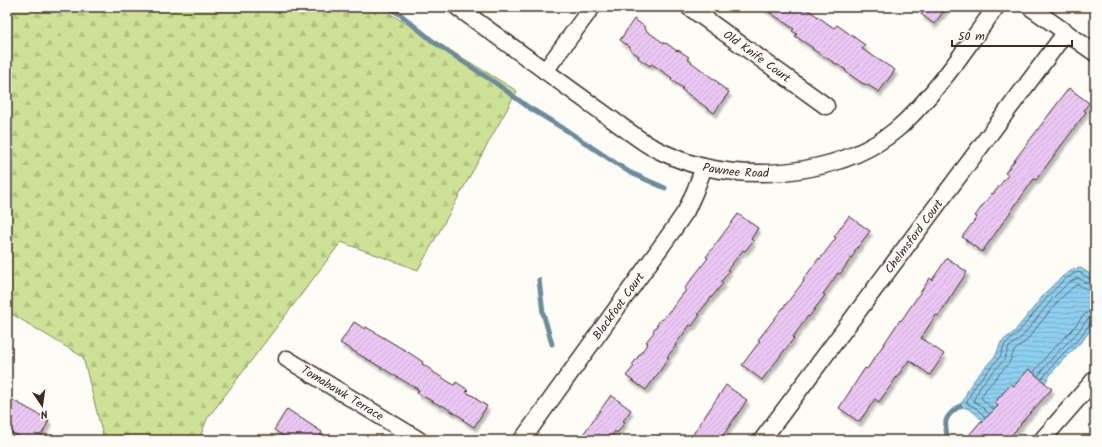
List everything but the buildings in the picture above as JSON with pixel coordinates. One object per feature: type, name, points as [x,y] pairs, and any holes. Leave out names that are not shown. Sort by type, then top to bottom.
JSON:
[{"type":"street","name":"Pawnee Road","points":[[456,7],[628,132],[650,146],[675,158],[704,167],[755,173],[806,169],[828,164],[872,146],[896,129],[914,113],[930,95],[996,7]]},
{"type":"street","points":[[545,71],[592,7]]},
{"type":"street","name":"Old Knife Court","points":[[689,7],[826,106]]},
{"type":"street","points":[[1030,7],[1095,53]]},
{"type":"street","name":"Chelmsford Court","points":[[762,440],[1066,32]]},
{"type":"street","name":"Blackfoot Court","points":[[522,440],[686,211],[704,167]]},
{"type":"street","name":"Tomahawk Terrace","points":[[287,359],[419,440]]},
{"type":"street","points":[[1042,440],[1095,379]]},
{"type":"green space","points":[[7,7],[382,7],[389,13],[517,91],[418,270],[341,242],[207,419],[199,440],[104,440],[83,357],[7,311]]},
{"type":"water","points":[[1081,268],[1095,278],[1095,324],[1083,340],[1050,375],[1038,393],[992,427],[970,410],[961,407],[959,405],[964,400],[968,389],[996,355],[1001,342],[1014,332],[1047,291],[1063,276],[1074,269]]},
{"type":"waterway","points":[[388,7],[401,15],[435,43],[497,84],[528,107],[566,130],[629,172],[665,188]]},
{"type":"waterway","points":[[539,280],[543,313],[552,344]]},
{"type":"waterway","points":[[948,440],[946,420],[950,413],[960,406]]}]
